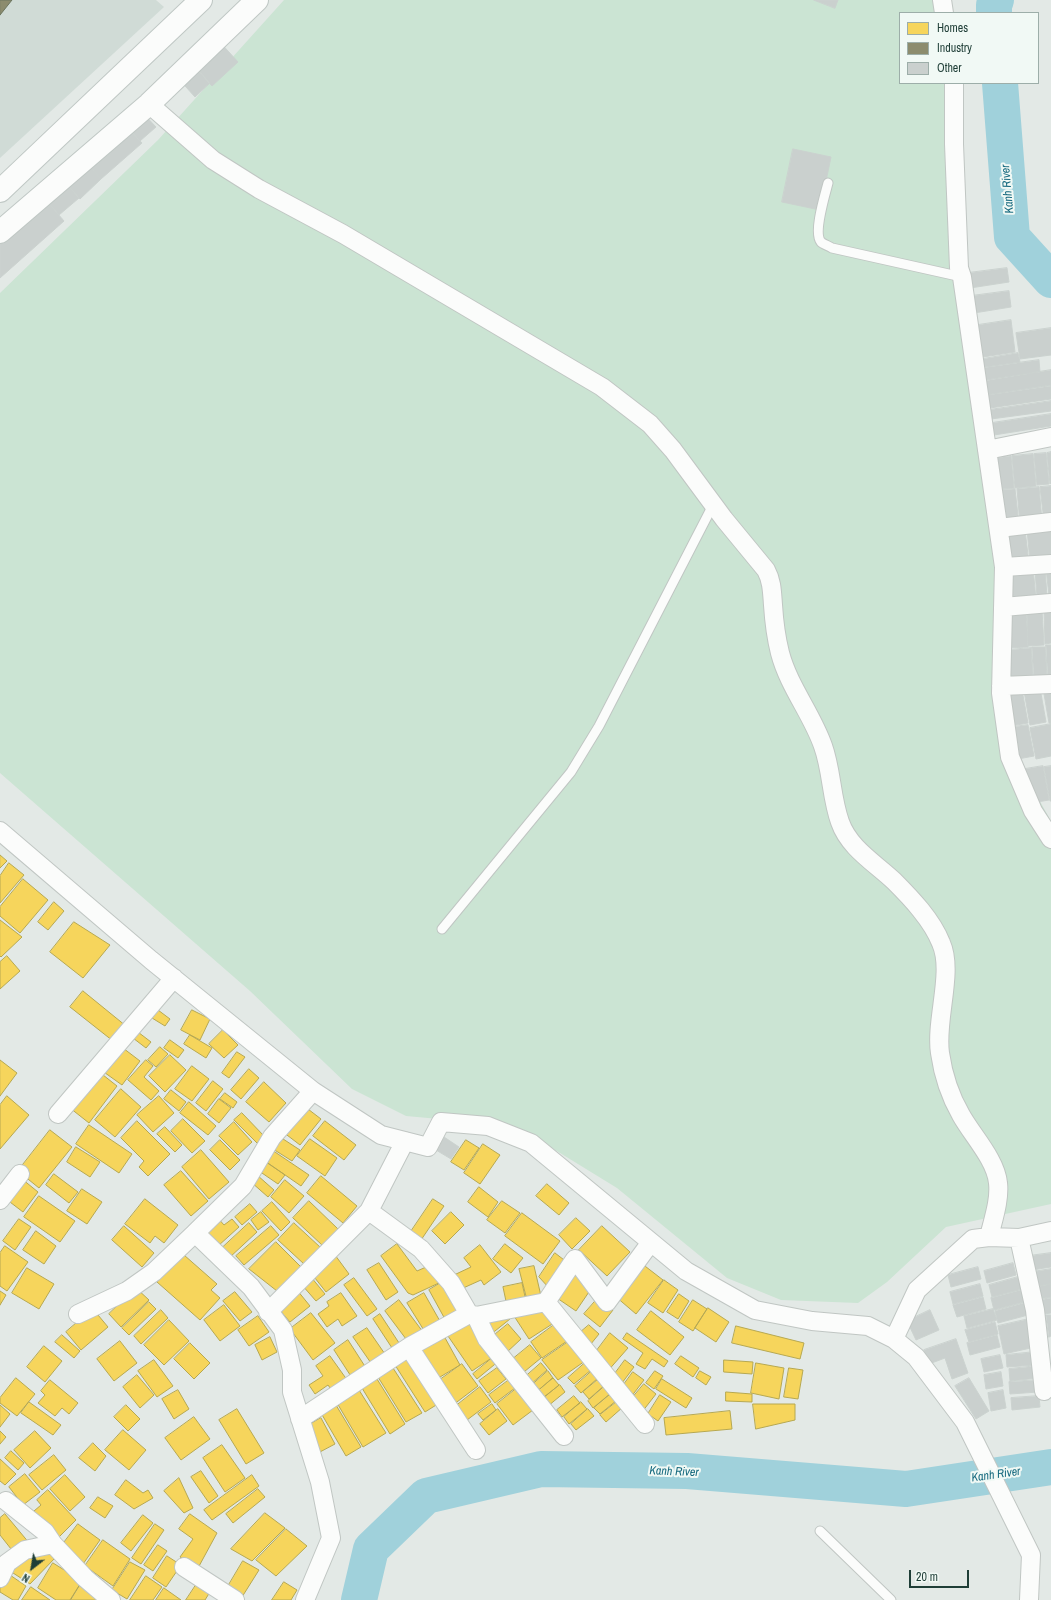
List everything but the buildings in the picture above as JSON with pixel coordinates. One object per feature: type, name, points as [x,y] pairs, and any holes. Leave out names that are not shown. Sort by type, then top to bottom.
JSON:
[{"type":"main road","points":[[0,191],[201,0]]},
{"type":"main road","points":[[0,232],[148,104],[257,0]]},
{"type":"street","points":[[942,0],[944,12]]},
{"type":"street","points":[[954,84],[954,152],[959,268],[962,278],[1004,567],[1001,693],[1010,757],[1033,811],[1051,839]]},
{"type":"street","points":[[148,104],[213,160],[239,177],[343,234],[602,387],[650,424],[673,450],[713,505],[766,570],[770,577],[775,628],[781,657],[788,676],[823,745],[828,764],[834,805],[841,825],[850,840],[870,861],[894,881],[916,906],[933,927],[942,944],[945,961],[945,976],[939,1028],[940,1050],[944,1075],[960,1114],[996,1170],[998,1197],[989,1237]]},
{"type":"street","points":[[987,450],[1051,437]]},
{"type":"street","points":[[998,528],[1051,522]]},
{"type":"street","points":[[1004,567],[1051,564]]},
{"type":"street","points":[[1004,607],[1051,603]]},
{"type":"street","points":[[1001,686],[1051,684]]},
{"type":"street","points":[[0,831],[151,960],[313,1091],[381,1135],[428,1147],[441,1122],[488,1126],[531,1143],[686,1271],[755,1310],[812,1321],[868,1326],[894,1339],[916,1357],[965,1422],[1031,1555],[1028,1600]]},
{"type":"street","points":[[58,1114],[174,978]]},
{"type":"street","points":[[78,1314],[127,1291],[154,1272],[196,1233],[242,1186],[272,1136],[313,1091]]},
{"type":"street","points":[[268,1312],[369,1211],[405,1141]]},
{"type":"street","points":[[0,1200],[20,1174]]},
{"type":"street","points":[[369,1211],[421,1249],[451,1283],[487,1339],[564,1436]]},
{"type":"street","points":[[894,1339],[917,1290],[973,1239],[989,1237],[1019,1238],[1051,1231]]},
{"type":"street","points":[[196,1233],[251,1287],[268,1312],[283,1330],[292,1370],[292,1392],[320,1482],[331,1538],[305,1600]]},
{"type":"street","points":[[1019,1238],[1035,1310],[1044,1391]]},
{"type":"street","points":[[300,1419],[409,1347],[472,1315],[546,1302],[574,1260],[607,1302],[651,1242]]},
{"type":"street","points":[[546,1302],[645,1424]]},
{"type":"street","points":[[409,1347],[476,1450]]},
{"type":"street","points":[[6,1501],[45,1532],[53,1544],[85,1578],[111,1600]]},
{"type":"street","points":[[0,1578],[7,1563],[24,1550],[53,1544]]},
{"type":"street","points":[[184,1567],[235,1600]]},
{"type":"lane","points":[[828,183],[818,228],[818,237],[821,242],[832,248],[962,278]]},
{"type":"lane","points":[[442,929],[571,772],[599,726],[713,505]]},
{"type":"lane","points":[[820,1531],[891,1600]]},
{"type":"shaded area","points":[[0,0],[156,0],[164,7],[0,158]]},
{"type":"green space","points":[[284,0],[947,0],[949,12],[899,12],[899,84],[953,84],[957,204],[986,417],[1006,725],[1037,796],[1051,821],[1051,1204],[946,1227],[887,1282],[858,1303],[781,1300],[727,1278],[617,1188],[547,1145],[483,1123],[406,1116],[352,1089],[250,991],[0,773],[0,293],[158,140]]},
{"type":"waterway","name":"Kanh River","points":[[994,12],[996,0]]},
{"type":"waterway","name":"Kanh River","points":[[1000,84],[1012,237],[1051,280]]},
{"type":"waterway","name":"Kanh River","points":[[359,1600],[371,1549],[426,1496],[541,1469],[687,1471],[906,1489],[1051,1467]]}]
